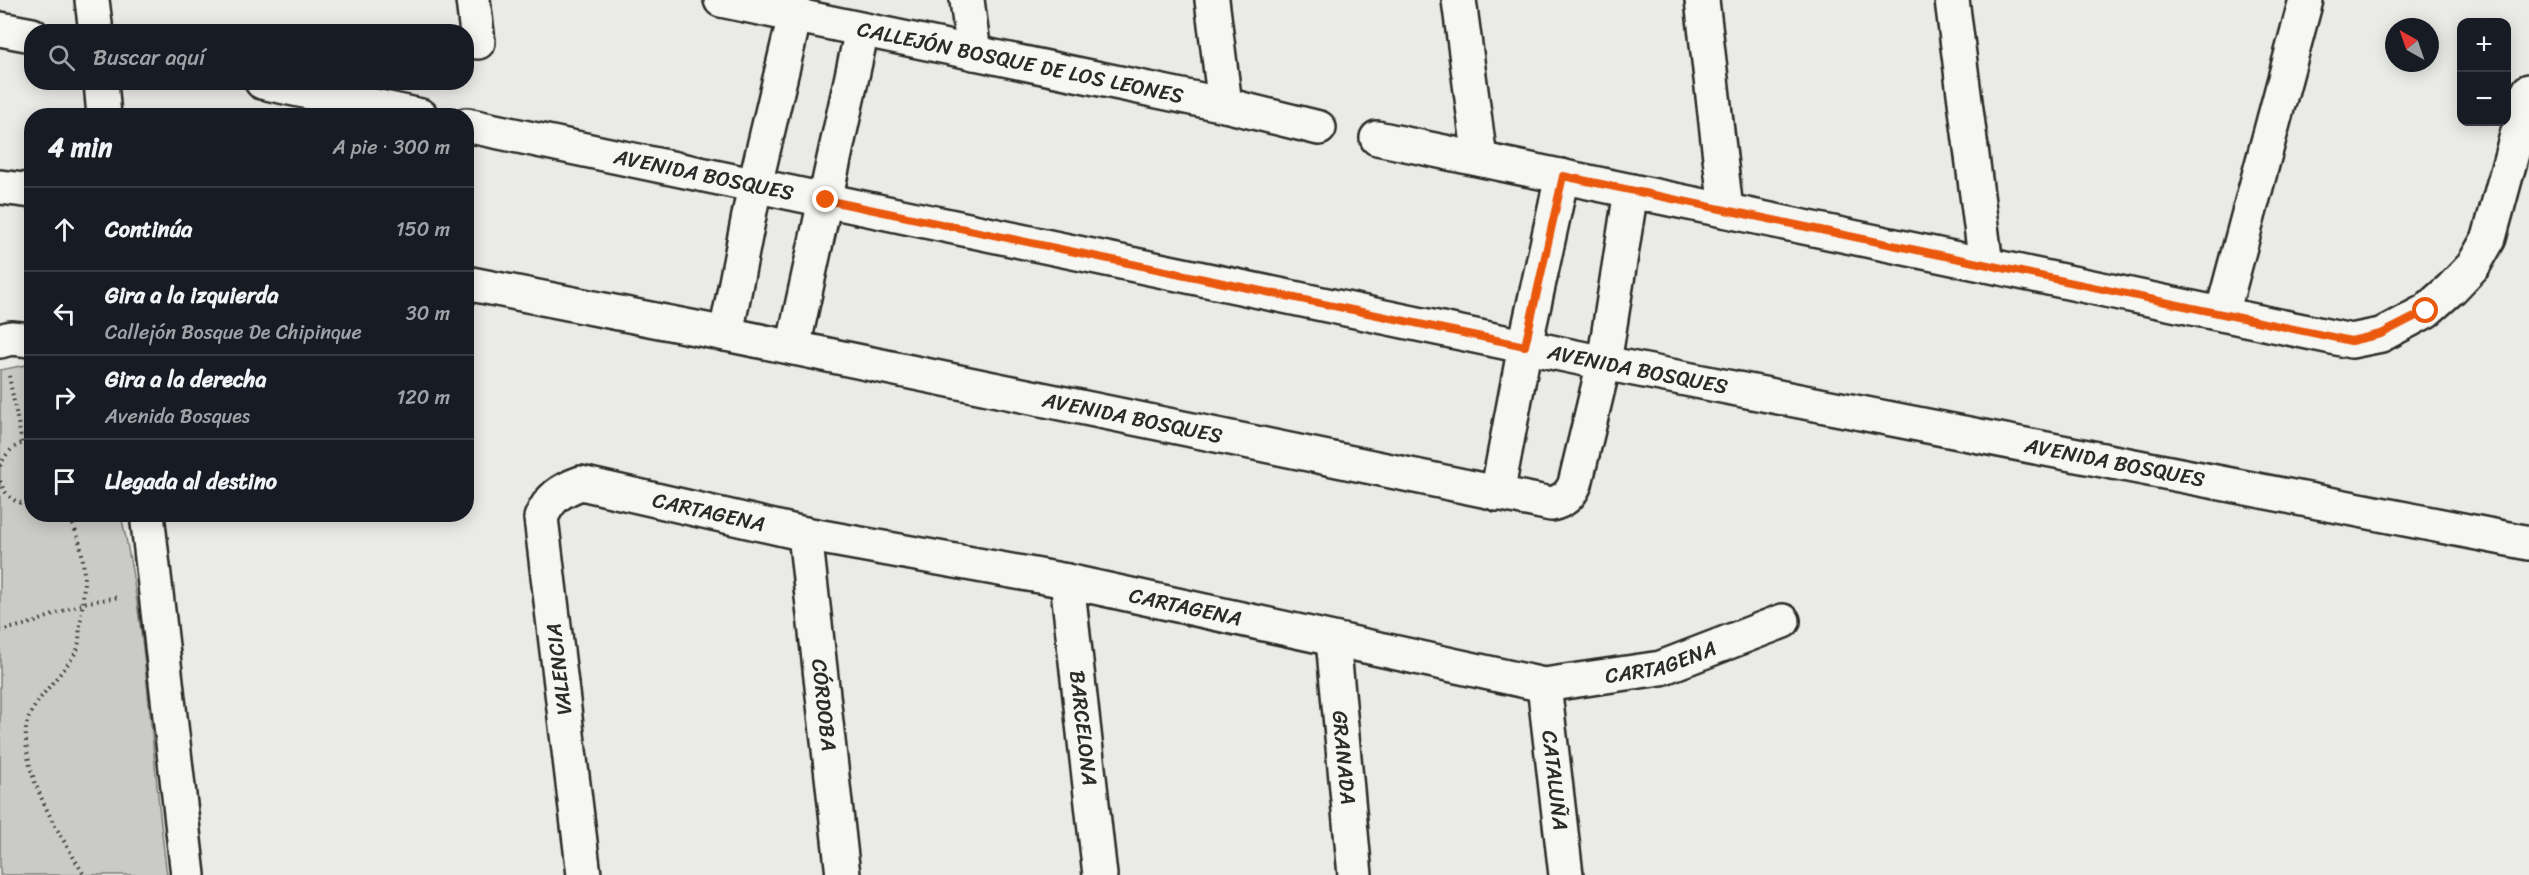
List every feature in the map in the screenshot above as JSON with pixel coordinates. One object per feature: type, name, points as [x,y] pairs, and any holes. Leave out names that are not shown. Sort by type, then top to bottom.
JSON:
[{"type":"street","points":[[92,0],[95,24]]},
{"type":"street","points":[[473,0],[478,42]]},
{"type":"street","name":"CALLEJÓN BOSQUE DE LOS LEONES","points":[[721,0],[1225,105],[1320,128]]},
{"type":"street","points":[[967,0],[974,53]]},
{"type":"street","points":[[1212,0],[1225,105]]},
{"type":"street","points":[[1459,0],[1480,159]]},
{"type":"street","points":[[1702,0],[1726,210]]},
{"type":"street","points":[[1952,0],[1986,265]]},
{"type":"street","points":[[2222,314],[2306,0]]},
{"type":"street","points":[[726,334],[756,185],[795,15]]},
{"type":"street","points":[[0,29],[24,34]]},
{"type":"street","points":[[794,348],[862,30]]},
{"type":"street","points":[[102,90],[103,108]]},
{"type":"street","points":[[299,90],[384,108]]},
{"type":"street","points":[[1377,138],[2351,341],[2381,334],[2426,311],[2452,288],[2482,254],[2489,238],[2529,91]]},
{"type":"street","name":"AVENIDA BOSQUES","points":[[474,127],[1604,363],[2529,543]]},
{"type":"street","points":[[1497,494],[1525,346],[1563,176]]},
{"type":"street","points":[[0,187],[24,189]]},
{"type":"street","points":[[1604,363],[1631,190]]},
{"type":"street","name":"AVENIDA BOSQUES","points":[[474,285],[726,334],[1551,504],[1569,495],[1575,484],[1604,363]]},
{"type":"street","points":[[4,354],[11,338],[24,339]]},
{"type":"street","name":"CARTAGENA","points":[[581,483],[806,534],[1067,581],[1544,685],[1661,668],[1783,621]]},
{"type":"street","name":"VALENCIA","points":[[581,483],[555,496],[547,504],[541,518],[584,875]]},
{"type":"street","points":[[148,522],[188,875]]},
{"type":"street","name":"CÓRDOBA","points":[[806,534],[843,875]]},
{"type":"street","name":"BARCELONA","points":[[1067,581],[1100,875]]},
{"type":"street","name":"GRANADA","points":[[1333,640],[1355,875]]},
{"type":"street","name":"CATALUÑA","points":[[1544,685],[1566,875]]},
{"type":"path","points":[[0,466],[5,455],[22,443],[4,354]]},
{"type":"path","points":[[0,481],[6,495],[14,501],[24,503]]},
{"type":"path","points":[[72,522],[79,536],[85,564],[77,650],[38,702],[26,725],[28,757],[41,796],[84,875]]},
{"type":"path","points":[[0,631],[35,622],[83,603],[124,597]]},
{"type":"shaded area","points":[[24,365],[24,522],[122,522],[143,649],[167,875],[0,875],[0,370]]},
{"type":"route","points":[[826,200],[1525,346],[1563,176],[2351,341],[2381,334],[2401,326],[2426,311]]}]
